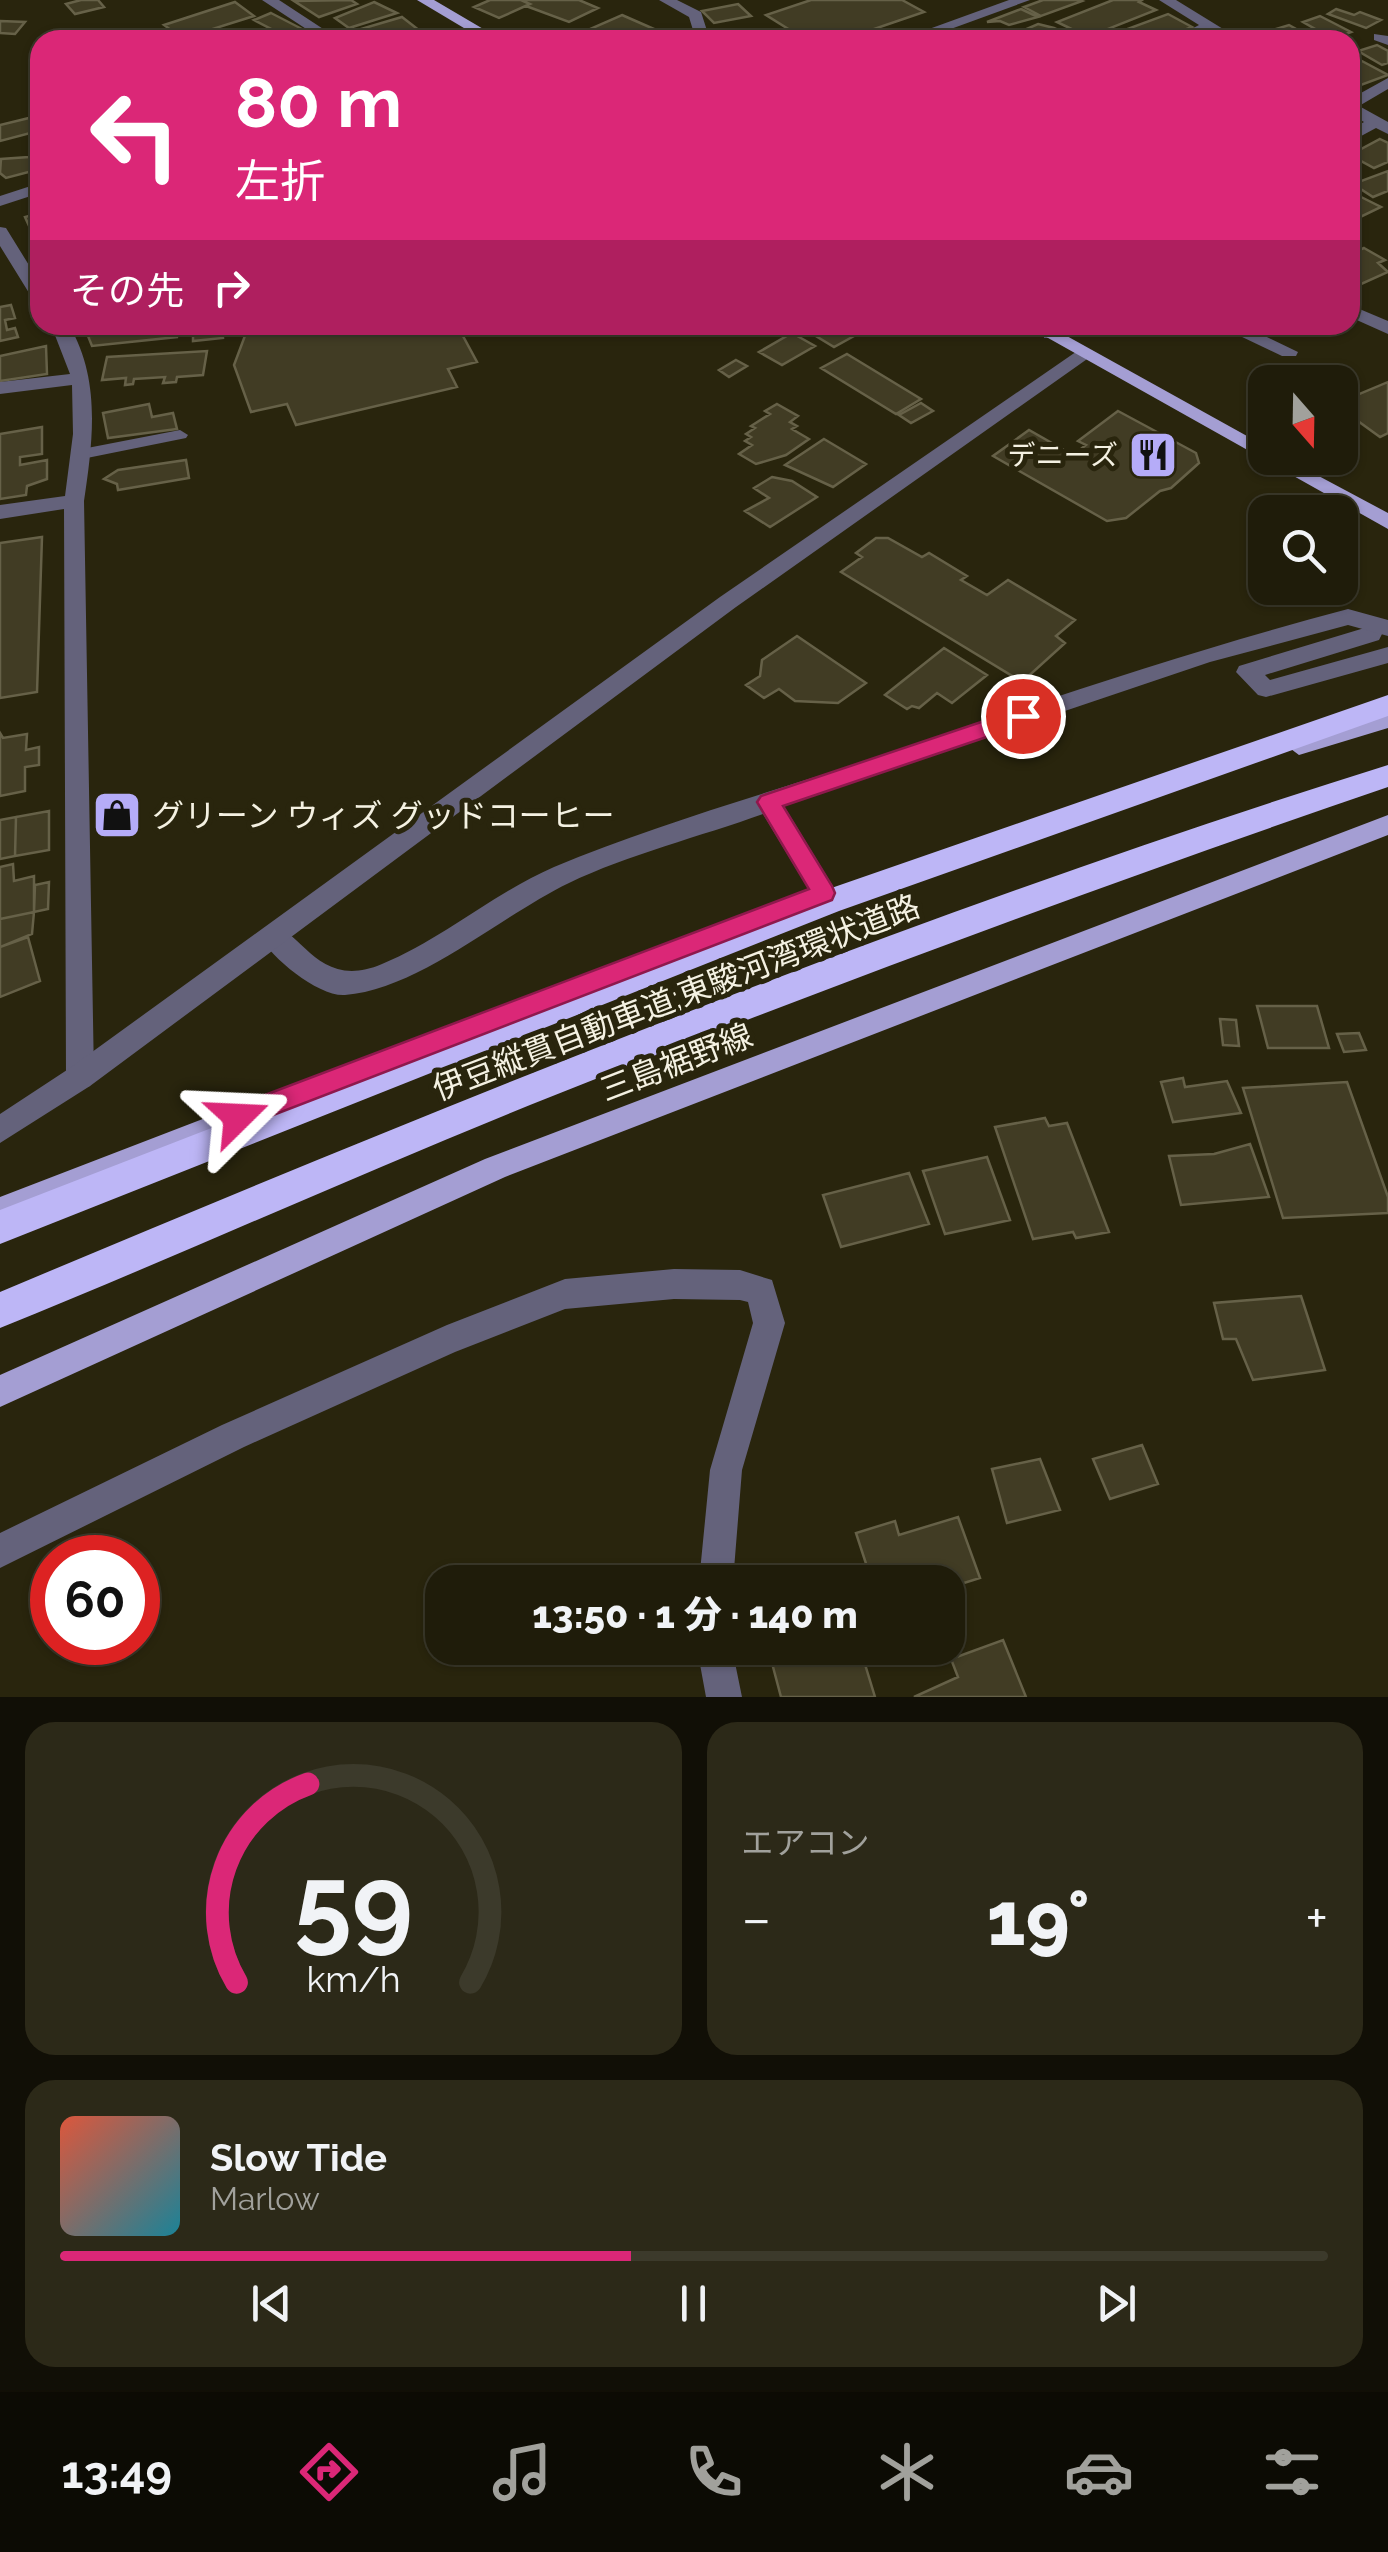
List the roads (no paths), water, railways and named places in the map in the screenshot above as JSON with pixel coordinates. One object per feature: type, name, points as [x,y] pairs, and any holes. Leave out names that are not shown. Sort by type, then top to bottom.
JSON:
[{"type":"highway","name":"伊豆縦貫自動車道;東駿河湾環状道路","points":[[0,1227],[828,902],[1388,704]]},
{"type":"highway","name":"伊豆縦貫自動車道;東駿河湾環状道路","points":[[0,1310],[188,1229],[764,998],[1388,776]]},
{"type":"main road","points":[[435,2],[479,30]]},
{"type":"main road","points":[[1060,335],[1083,353],[1248,445]]},
{"type":"main road","points":[[1303,475],[1388,522]]},
{"type":"main road","points":[[0,1210],[824,893],[1388,719]]},
{"type":"main road","name":"三島裾野線","points":[[0,1391],[495,1168],[1388,825]]},
{"type":"street","points":[[270,0],[317,30]]},
{"type":"street","points":[[666,0],[696,15],[700,30]]},
{"type":"street","points":[[938,30],[1023,0]]},
{"type":"street","points":[[1166,0],[1217,30]]},
{"type":"street","points":[[1201,30],[1210,26]]},
{"type":"street","points":[[1360,100],[1388,84]]},
{"type":"street","points":[[1360,112],[1382,126]]},
{"type":"street","points":[[0,201],[30,191]]},
{"type":"street","points":[[0,232],[19,278],[30,288]]},
{"type":"street","points":[[1360,315],[1388,328]]},
{"type":"street","points":[[67,335],[73,343],[80,378],[82,454],[74,500],[80,1077]]},
{"type":"street","points":[[1249,335],[1289,352]]},
{"type":"street","points":[[0,1130],[80,1077],[728,602],[1083,353]]},
{"type":"street","points":[[0,388],[80,378]]},
{"type":"street","points":[[0,512],[74,500]]},
{"type":"street","points":[[274,936],[312,973],[341,985],[387,975],[560,875],[768,802],[1205,655],[1348,617],[1380,631]]},
{"type":"street","points":[[1380,631],[1248,672],[1266,689],[1388,655]]},
{"type":"street","points":[[768,802],[824,893]]},
{"type":"street","points":[[0,1551],[233,1436],[447,1340],[564,1294],[674,1284],[740,1285],[761,1290],[769,1323],[726,1470],[718,1565]]},
{"type":"street","points":[[718,1665],[724,1697]]},
{"type":"lane","points":[[82,454],[180,435]]},
{"type":"place","name":"デニーズ","points":[[1153,455]]},
{"type":"place","name":"グリーン ウィズ グッドコーヒー","points":[[117,815]]}]
